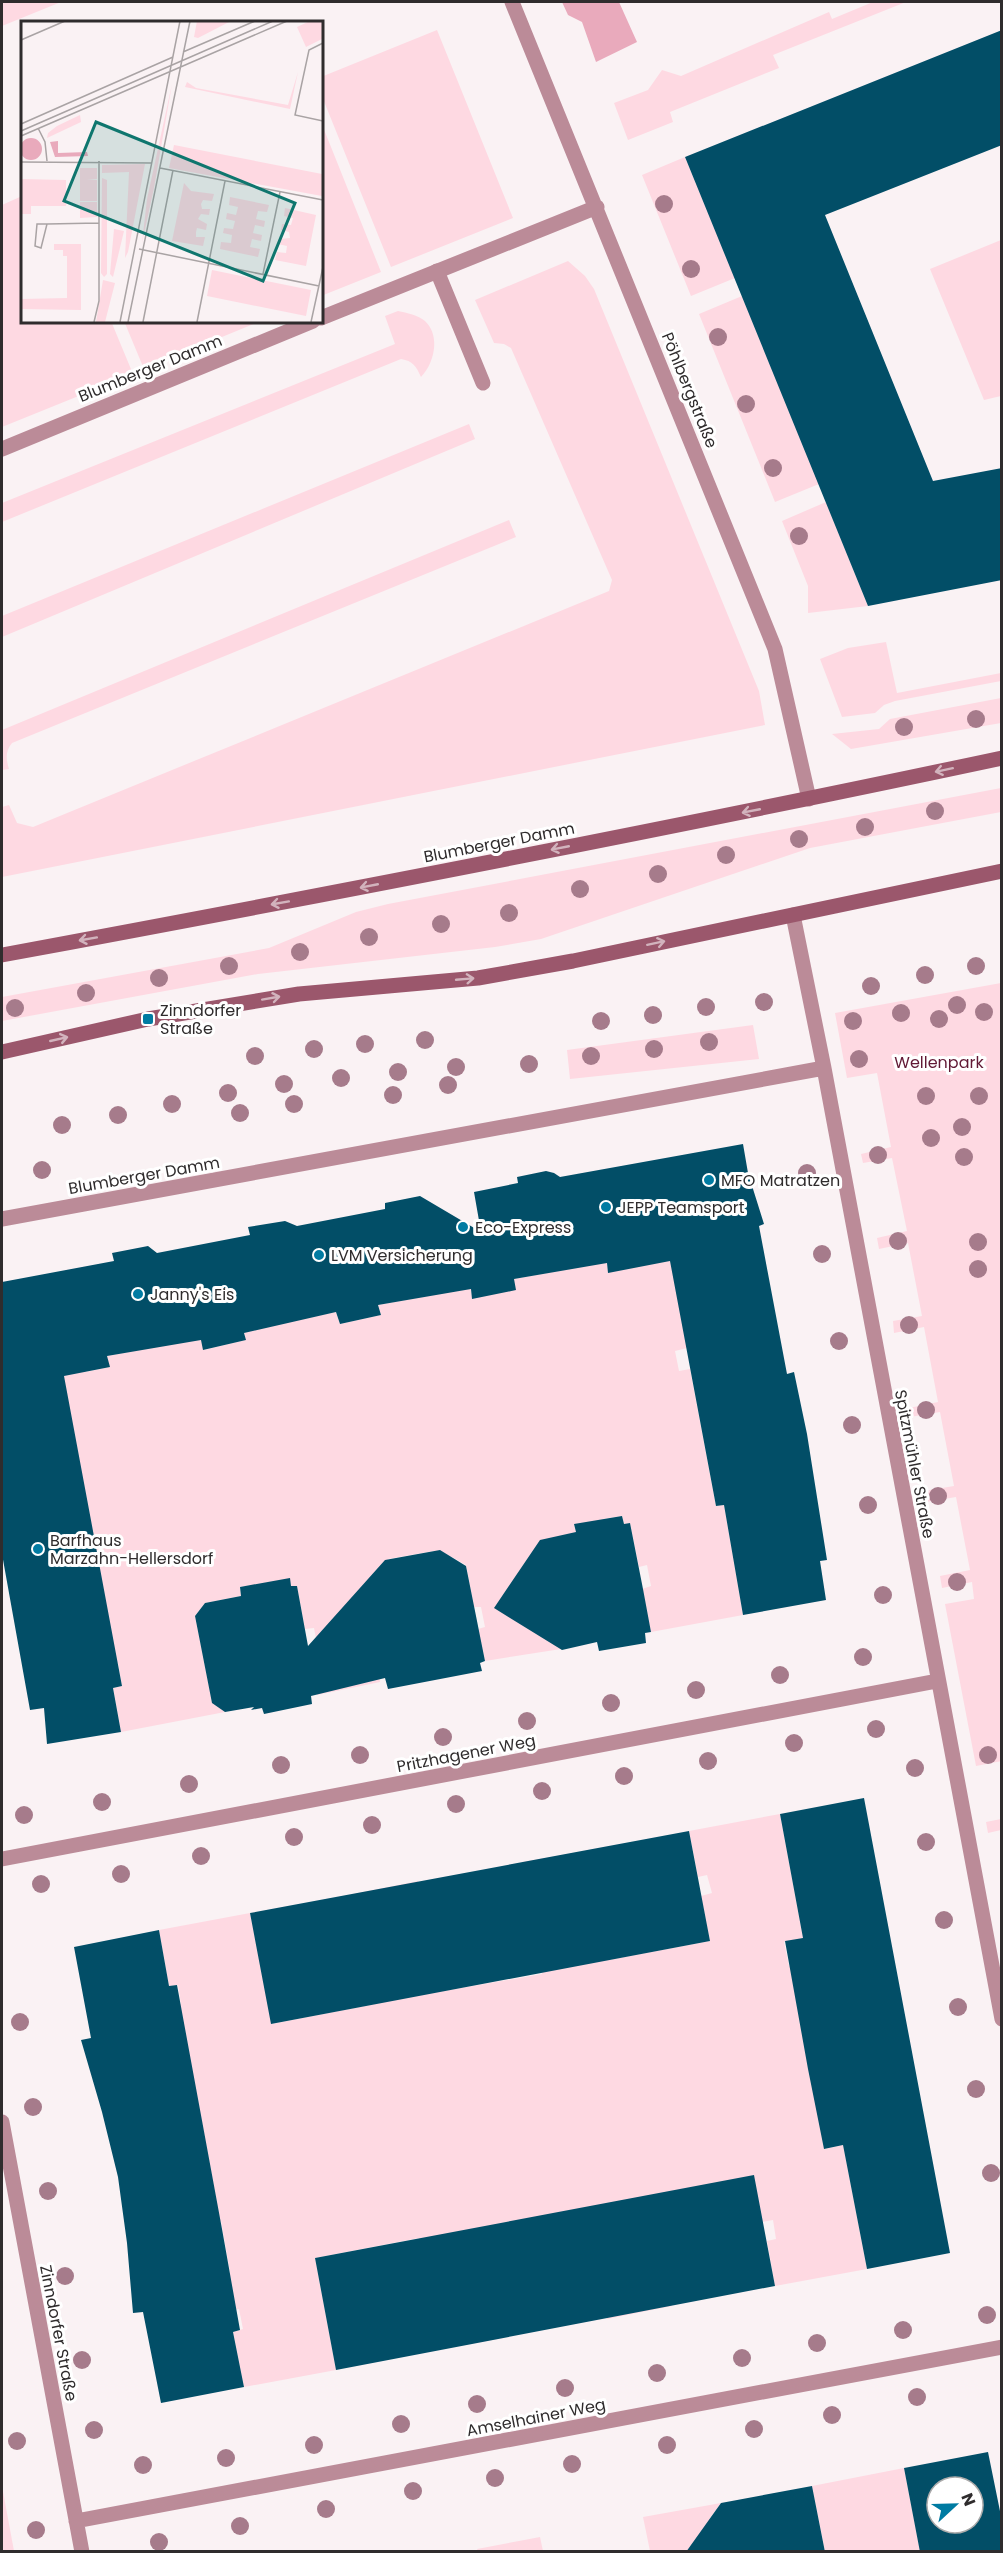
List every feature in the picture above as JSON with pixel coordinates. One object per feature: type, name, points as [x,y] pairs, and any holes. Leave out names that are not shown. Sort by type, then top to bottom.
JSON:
[{"type":"main road","name":"Blumberger Damm","points":[[2,955],[337,893],[1002,758]]},
{"type":"main road","points":[[2,1052],[148,1019],[299,994],[489,976],[1002,871]]},
{"type":"street","name":"Pöhlbergstraße","points":[[512,2],[775,649],[809,799]]},
{"type":"street","points":[[322,318],[597,207]]},
{"type":"street","points":[[437,271],[483,383]]},
{"type":"street","name":"Blumberger Damm","points":[[2,449],[311,322]]},
{"type":"street","name":"Spitzmühler Straße","points":[[793,915],[824,1068],[1002,2019]]},
{"type":"street","name":"Blumberger Damm","points":[[2,1219],[824,1068]]},
{"type":"street","name":"Pritzhagener Weg","points":[[2,1859],[937,1681]]},
{"type":"street","name":"Zinndorfer Straße","points":[[2,2122],[82,2552]]},
{"type":"street","name":"Amselhainer Weg","points":[[76,2521],[1002,2348]]},
{"type":"green space","points":[[2,2],[61,2],[2,26]]},
{"type":"green space","points":[[873,2],[906,2],[773,55],[779,68],[670,112],[673,122],[628,140],[614,103],[648,90],[662,70],[681,76],[829,12],[832,19]]},
{"type":"green space","points":[[437,30],[513,218],[391,267],[322,96],[322,77]]},
{"type":"green space","points":[[322,124],[381,272],[322,296]]},
{"type":"green space","points":[[685,157],[735,278],[691,296],[642,175]]},
{"type":"green space","points":[[21,196],[21,322],[111,322],[133,374],[2,427],[2,205]]},
{"type":"green space","points":[[1001,240],[1001,396],[984,400],[930,269]]},
{"type":"green space","points":[[568,261],[585,276],[594,289],[759,691],[765,725],[2,877],[2,807],[9,805],[17,823],[33,827],[609,591],[612,580],[511,348],[504,344],[494,343],[475,300]]},
{"type":"green space","points":[[742,296],[819,484],[775,502],[699,314]]},
{"type":"green space","points":[[398,311],[422,319],[433,334],[432,358],[421,377],[414,365],[401,359],[2,522],[2,503],[395,344],[385,316]]},
{"type":"green space","points":[[124,322],[259,322],[144,369]]},
{"type":"green space","points":[[469,424],[475,439],[2,637],[2,616]]},
{"type":"green space","points":[[826,502],[868,606],[808,613],[808,586],[782,521]]},
{"type":"green space","points":[[509,520],[516,537],[12,743],[7,756],[9,769],[2,770],[2,730]]},
{"type":"green space","points":[[886,642],[897,693],[1001,673],[1001,681],[895,701],[884,705],[875,713],[842,717],[820,659],[848,648]]},
{"type":"green space","points":[[1001,698],[1001,723],[851,749],[832,734],[879,729],[890,719]]},
{"type":"green space","points":[[1001,788],[1001,812],[810,848],[541,939],[495,947],[258,974],[2,1021],[2,997],[269,948],[356,912],[388,904]]},
{"type":"green space","name":"Wellenpark","points":[[1001,983],[1002,1761],[976,1766],[945,1604],[974,1599],[972,1582],[942,1588],[940,1576],[970,1570],[956,1497],[926,1502],[924,1491],[954,1486],[940,1412],[910,1417],[909,1408],[938,1402],[924,1327],[894,1333],[893,1321],[922,1316],[908,1243],[879,1249],[877,1238],[907,1231],[892,1158],[863,1163],[861,1154],[891,1147],[877,1073],[847,1078],[835,1013]]},
{"type":"green space","points":[[753,1025],[759,1059],[570,1079],[567,1050]]},
{"type":"green space","points":[[677,1250],[687,1348],[675,1351],[679,1371],[690,1369],[716,1506],[724,1505],[743,1615],[651,1632],[642,1589],[651,1586],[647,1565],[639,1567],[630,1523],[624,1524],[622,1516],[603,1519],[604,1527],[574,1525],[576,1532],[561,1649],[485,1661],[478,1629],[485,1627],[481,1607],[474,1607],[466,1565],[452,1557],[436,1560],[434,1551],[388,1559],[374,1648],[380,1682],[317,1695],[309,1652],[318,1649],[314,1628],[305,1629],[297,1586],[291,1586],[289,1579],[240,1587],[241,1596],[205,1603],[195,1616],[212,1702],[225,1712],[121,1732],[113,1688],[122,1686],[118,1663],[110,1664],[40,1389],[84,1361],[86,1372],[109,1367],[107,1356],[201,1338],[204,1350],[245,1340],[244,1331],[336,1312],[340,1324],[381,1315],[378,1305],[471,1288],[472,1298],[514,1279],[607,1262],[608,1272]]},
{"type":"green space","points":[[780,1814],[803,1938],[784,1942],[789,1966],[802,1964],[825,2149],[843,2145],[867,2269],[775,2286],[767,2241],[776,2239],[773,2220],[762,2222],[651,2195],[672,2306],[607,2319],[598,2272],[482,2227],[503,2338],[441,2349],[419,2238],[315,2258],[336,2370],[244,2387],[233,2332],[243,2329],[239,2309],[230,2310],[230,2272],[221,2221],[207,2223],[217,2203],[202,2123],[173,2005],[181,2004],[178,1985],[169,1986],[159,1930],[250,1913],[272,2024],[374,2004],[353,1894],[418,1881],[438,1992],[542,1974],[522,1862],[587,1851],[608,1960],[710,1941],[701,1896],[712,1893],[707,1875],[698,1877],[689,1831]]},
{"type":"green space","points":[[1001,1819],[1001,1830],[988,1833],[986,1822]]},
{"type":"green space","points":[[904,2468],[920,2551],[825,2551],[812,2486]]},
{"type":"green space","points":[[2,2486],[14,2551],[2,2551]]},
{"type":"green space","points":[[721,2503],[710,2518],[717,2551],[650,2551],[643,2517]]},
{"type":"green space","points":[[540,2537],[543,2551],[478,2551],[477,2549]]},
{"type":"shaded area","points":[[562,2],[619,2],[637,42],[596,62],[582,22],[568,15]]},
{"type":"building","points":[[1002,30],[1002,145],[825,215],[933,481],[1002,468],[1002,580],[868,606],[685,157]]},
{"type":"building","points":[[743,1144],[748,1173],[764,1224],[759,1226],[787,1374],[794,1372],[807,1434],[827,1560],[820,1561],[826,1600],[743,1615],[724,1505],[716,1506],[670,1261],[608,1273],[607,1263],[514,1279],[516,1290],[472,1299],[471,1289],[378,1305],[381,1315],[340,1324],[336,1312],[244,1333],[246,1340],[203,1350],[201,1340],[107,1356],[110,1367],[64,1376],[122,1686],[113,1688],[121,1732],[47,1744],[44,1708],[30,1710],[2,1554],[2,1282],[114,1261],[112,1253],[148,1246],[157,1253],[250,1235],[248,1227],[285,1221],[297,1226],[385,1209],[385,1203],[420,1196],[481,1232],[474,1192],[518,1183],[517,1177],[546,1171],[560,1177]]},
{"type":"building","points":[[622,1516],[624,1524],[630,1523],[643,1589],[651,1632],[645,1633],[646,1643],[599,1651],[597,1642],[562,1650],[494,1608],[540,1540],[576,1532],[574,1524]]},
{"type":"building","points":[[440,1550],[466,1566],[485,1661],[480,1663],[482,1671],[388,1689],[385,1678],[311,1696],[312,1704],[264,1714],[262,1708],[251,1710],[254,1707],[225,1712],[212,1703],[195,1616],[205,1603],[241,1596],[240,1587],[290,1578],[291,1586],[297,1586],[308,1646],[385,1560]]},
{"type":"building","points":[[864,1798],[950,2253],[867,2269],[843,2145],[824,2149],[808,2069],[785,1941],[803,1938],[780,1814]]},
{"type":"building","points":[[689,1831],[710,1941],[271,2024],[250,1913]]},
{"type":"building","points":[[159,1930],[169,1986],[177,1985],[240,2330],[233,2332],[244,2387],[161,2403],[143,2312],[133,2313],[118,2177],[81,2040],[91,2038],[74,1947]]},
{"type":"building","points":[[754,2175],[775,2286],[336,2370],[315,2258]]},
{"type":"building","points":[[988,2452],[1002,2521],[1002,2552],[920,2552],[904,2468]]},
{"type":"building","points":[[812,2486],[825,2552],[686,2552],[721,2503]]},
{"type":"place","name":"Zinndorfer Straße","points":[[148,1019]]},
{"type":"place","name":"MFO Matratzen","points":[[709,1180]]},
{"type":"place","name":"JEPP Teamsport","points":[[606,1207]]},
{"type":"place","name":"Eco-Express","points":[[463,1227]]},
{"type":"place","name":"LVM Versicherung","points":[[319,1255]]},
{"type":"place","name":"Janny's Eis","points":[[138,1294]]},
{"type":"place","name":"Barfhaus Marzahn-Hellersdorf","points":[[38,1549]]}]
